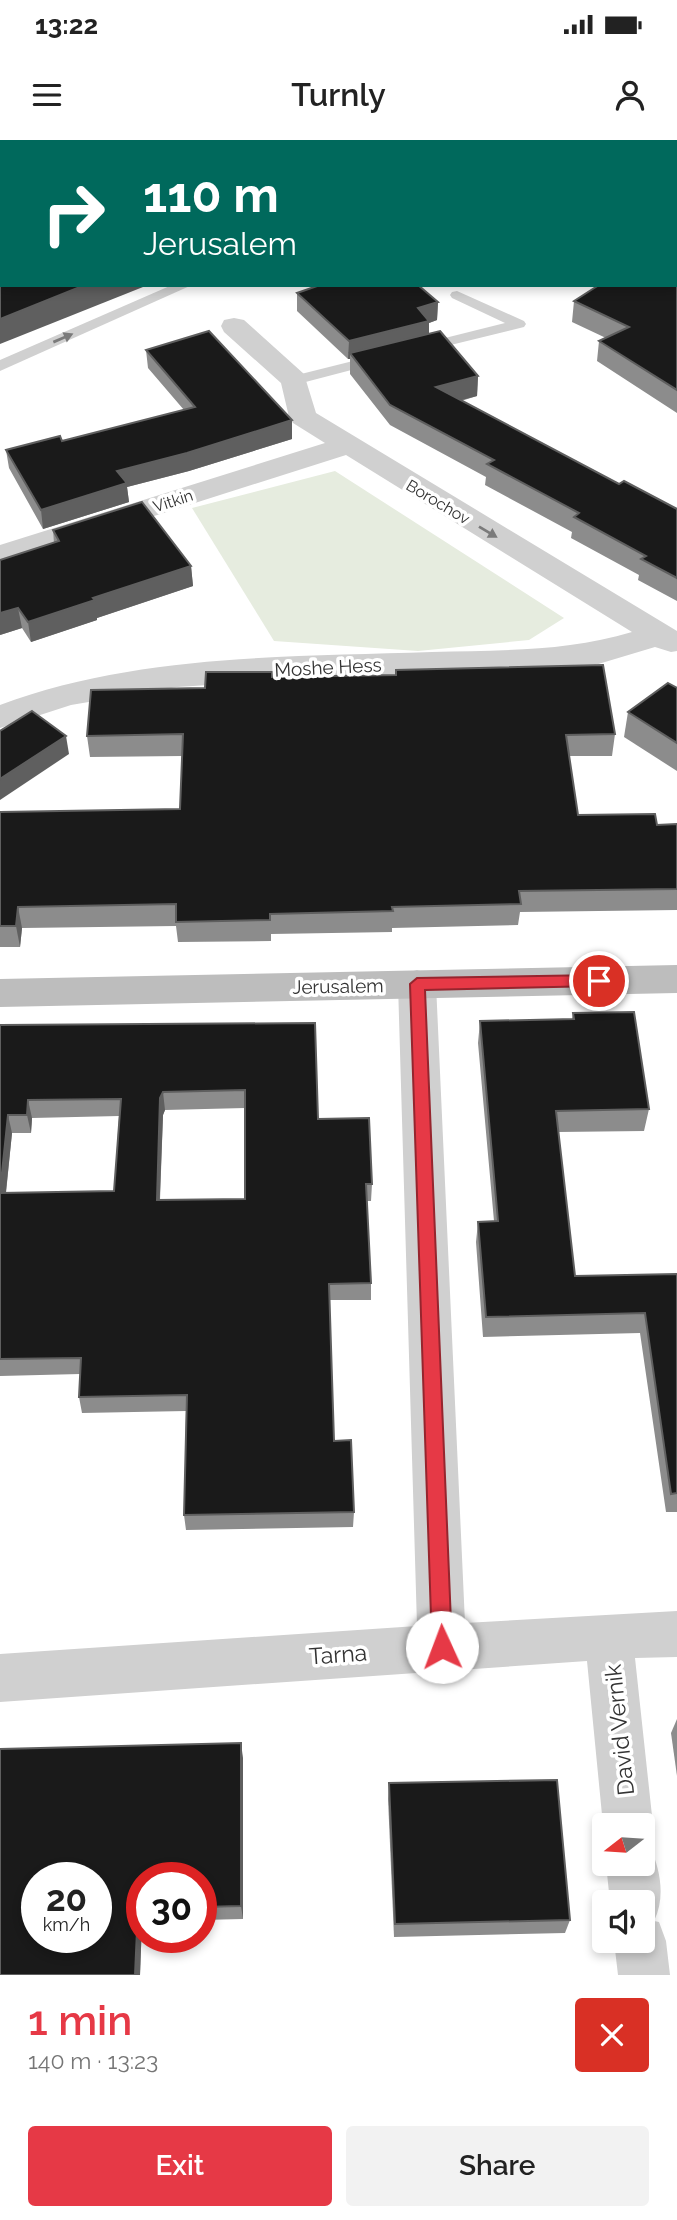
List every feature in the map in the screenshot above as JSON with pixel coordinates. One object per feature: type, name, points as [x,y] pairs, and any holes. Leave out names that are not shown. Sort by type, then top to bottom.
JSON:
[{"type":"street","points":[[234,326],[294,380]]},
{"type":"street","name":"Borochov","points":[[294,380],[303,417],[346,446],[668,640]]},
{"type":"street","name":"Vitkin","points":[[0,555],[346,446]]},
{"type":"street","name":"Moshe Hess","points":[[0,717],[27,705],[184,674],[551,659],[595,654],[668,640]]},
{"type":"street","name":"Jerusalem","points":[[0,993],[677,979]]},
{"type":"street","points":[[417,984],[442,1647]]},
{"type":"street","name":"Tarna","points":[[0,1678],[609,1636],[677,1634]]},
{"type":"street","name":"David Vernik","points":[[609,1636],[627,1813]]},
{"type":"street","points":[[641,1953],[644,1975]]},
{"type":"lane","points":[[0,366],[180,287]]},
{"type":"lane","points":[[413,350],[519,324],[457,295]]},
{"type":"lane","points":[[294,380],[387,357]]},
{"type":"shaded area","points":[[335,471],[564,618],[529,640],[418,651],[274,641],[192,508]]},
{"type":"building","points":[[0,287],[80,287],[0,319]]},
{"type":"building","points":[[314,287],[420,287],[438,302],[418,308],[429,321],[349,341],[297,293]]},
{"type":"building","points":[[596,287],[677,287],[677,390],[599,341],[629,327],[574,301]]},
{"type":"building","points":[[209,331],[292,420],[187,453],[117,471],[127,483],[41,510],[6,450],[60,436],[62,441],[195,407],[146,350]]},
{"type":"building","points":[[440,331],[478,376],[436,387],[619,484],[624,481],[677,509],[677,578],[641,559],[646,556],[574,517],[579,513],[487,464],[494,460],[390,405],[350,353]]},
{"type":"building","points":[[142,502],[191,566],[28,622],[18,608],[0,613],[0,560],[59,541],[53,530]]},
{"type":"building","points":[[603,665],[615,734],[566,735],[578,815],[655,814],[657,825],[677,824],[677,889],[519,891],[521,904],[392,907],[393,911],[270,914],[270,920],[176,922],[176,904],[18,907],[16,926],[0,926],[0,812],[180,809],[183,734],[87,736],[91,690],[205,688],[206,672],[272,672],[272,677],[396,675],[396,670]]},
{"type":"building","points":[[668,683],[677,688],[677,743],[628,712]]},
{"type":"building","points":[[32,711],[66,736],[0,779],[0,731]]},
{"type":"building","points":[[634,1012],[649,1109],[556,1111],[575,1276],[677,1274],[677,1493],[671,1494],[645,1313],[486,1317],[478,1222],[498,1221],[480,1021],[574,1019],[573,1013]]},
{"type":"building","points":[[315,1023],[318,1119],[369,1118],[372,1184],[366,1184],[371,1283],[329,1284],[334,1441],[351,1440],[354,1512],[184,1515],[187,1395],[79,1397],[81,1358],[0,1359],[0,1193],[114,1191],[121,1099],[28,1100],[27,1115],[8,1115],[0,1192],[0,1025]],"holes":[[[245,1090],[245,1199],[157,1200],[160,1098],[163,1092]]]},
{"type":"building","points":[[241,1743],[241,1906],[217,1907],[217,1862],[126,1862],[126,1953],[136,1953],[135,1975],[0,1975],[0,1749]]},
{"type":"building","points":[[557,1780],[570,1920],[395,1924],[389,1783]]},
{"type":"route","points":[[442,1647],[417,984],[599,981]]}]
